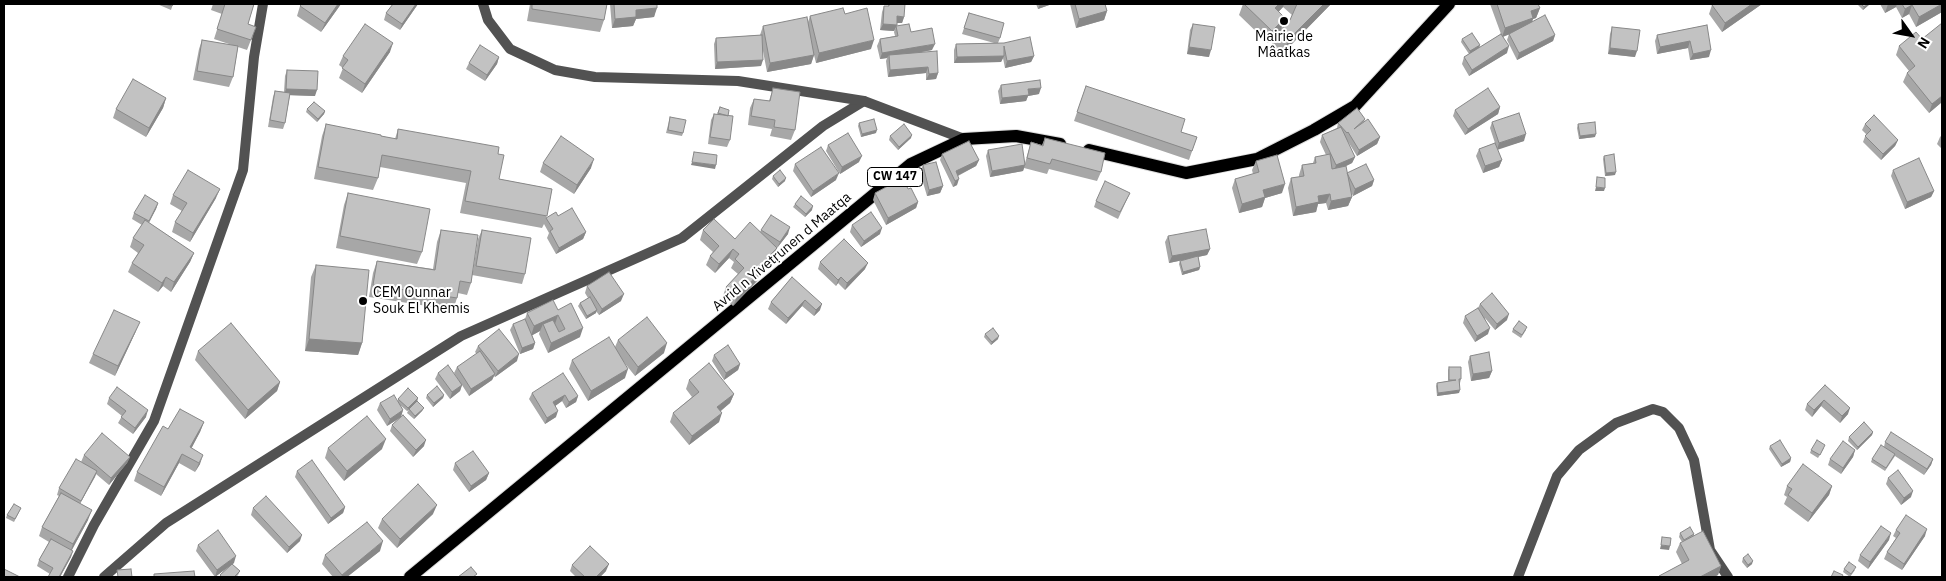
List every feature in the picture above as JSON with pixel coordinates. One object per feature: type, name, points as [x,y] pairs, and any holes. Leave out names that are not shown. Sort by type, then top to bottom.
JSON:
[{"type":"main road","name":"Avrid n Yivetṛunen d Maatqa","points":[[410,577],[910,164],[964,139],[1016,136],[1186,173],[1258,159],[1355,106],[1449,4]]},
{"type":"street","points":[[68,577],[94,525],[154,421],[243,170],[254,57],[263,4]]},
{"type":"street","points":[[483,4],[488,20],[510,49],[555,70],[595,76],[738,82],[864,100],[964,139]]},
{"type":"street","points":[[104,577],[166,523],[461,336],[682,238],[823,126],[864,100]]},
{"type":"street","points":[[1518,577],[1557,476],[1579,450],[1616,423],[1653,409],[1662,412],[1680,428],[1694,460],[1710,550],[1728,577]]},
{"type":"building","points":[[225,4],[254,4],[248,24],[256,27],[251,40],[217,29]]},
{"type":"building","points":[[302,4],[338,4],[325,23],[300,6]]},
{"type":"building","points":[[393,4],[416,4],[402,24],[386,13]]},
{"type":"building","points":[[532,4],[607,4],[604,20],[532,9]]},
{"type":"building","points":[[614,4],[657,4],[657,8],[636,10],[636,17],[615,19]]},
{"type":"building","points":[[889,4],[905,4],[904,17],[897,16],[897,25],[883,24],[884,6],[889,6]]},
{"type":"building","points":[[1075,4],[1105,4],[1107,11],[1079,19]]},
{"type":"building","points":[[1244,4],[1279,4],[1275,8],[1285,18],[1272,31]]},
{"type":"building","points":[[1297,4],[1324,4],[1288,40],[1275,36],[1290,20]]},
{"type":"building","points":[[1497,4],[1538,4],[1540,8],[1531,11],[1533,18],[1505,28]]},
{"type":"building","points":[[1752,4],[1725,23],[1712,5]]},
{"type":"building","points":[[1902,4],[1942,4],[1919,17],[1912,5],[1905,9]]},
{"type":"building","points":[[843,8],[845,14],[867,8],[874,40],[819,53],[810,16]]},
{"type":"building","points":[[969,13],[1004,23],[1000,38],[964,28]]},
{"type":"building","points":[[1545,15],[1555,35],[1519,53],[1509,34]]},
{"type":"building","points":[[807,17],[814,55],[770,63],[763,26]]},
{"type":"building","points":[[1942,23],[1942,96],[1932,104],[1907,73],[1915,66],[1899,46],[1916,32],[1922,39]]},
{"type":"building","points":[[365,24],[393,43],[365,84],[342,68],[348,60],[343,56]]},
{"type":"building","points":[[909,24],[911,32],[932,28],[935,44],[882,53],[880,39],[898,36],[896,26]]},
{"type":"building","points":[[1193,24],[1215,27],[1211,50],[1189,47]]},
{"type":"building","points":[[1707,25],[1711,50],[1693,54],[1690,41],[1660,47],[1657,35]]},
{"type":"building","points":[[1612,27],[1640,30],[1637,51],[1610,48]]},
{"type":"building","points":[[1472,33],[1480,45],[1470,51],[1462,39]]},
{"type":"building","points":[[1501,34],[1509,46],[1472,70],[1464,57]]},
{"type":"building","points":[[762,35],[763,60],[717,62],[716,38]]},
{"type":"building","points":[[1030,37],[1034,56],[1007,61],[1004,46],[1004,56],[957,57],[956,44],[1004,43]]},
{"type":"building","points":[[202,40],[238,46],[233,77],[197,71]]},
{"type":"building","points":[[480,45],[499,57],[487,75],[469,63]]},
{"type":"building","points":[[937,51],[938,73],[929,74],[928,67],[890,70],[889,55]]},
{"type":"building","points":[[287,70],[318,71],[317,90],[286,89]]},
{"type":"building","points":[[133,79],[166,98],[149,128],[116,109]]},
{"type":"building","points":[[1040,80],[1041,88],[1028,89],[1029,95],[1002,98],[1001,85]]},
{"type":"building","points":[[1086,86],[1185,119],[1181,132],[1197,137],[1192,151],[1077,112]]},
{"type":"building","points":[[773,88],[800,92],[795,130],[774,127],[775,120],[751,116],[754,99],[770,101]]},
{"type":"building","points":[[1488,88],[1500,107],[1468,129],[1455,110]]},
{"type":"building","points":[[275,91],[290,93],[285,123],[270,120]]},
{"type":"building","points":[[314,102],[325,111],[318,119],[307,109]]},
{"type":"building","points":[[720,107],[729,110],[728,116],[718,113]]},
{"type":"building","points":[[1357,108],[1365,119],[1354,129],[1368,119],[1380,137],[1359,150],[1348,132],[1338,123]]},
{"type":"building","points":[[1519,113],[1526,134],[1499,143],[1492,122]]},
{"type":"building","points":[[714,114],[733,116],[730,140],[710,137]]},
{"type":"building","points":[[1874,115],[1898,140],[1883,154],[1865,136],[1871,130],[1865,124]]},
{"type":"building","points":[[670,117],[686,120],[683,133],[668,130]]},
{"type":"building","points":[[874,119],[877,130],[862,134],[859,123]]},
{"type":"building","points":[[1595,122],[1596,134],[1580,136],[1578,124]]},
{"type":"building","points":[[326,124],[397,139],[398,129],[499,147],[498,154],[504,155],[499,179],[552,189],[547,216],[465,201],[471,171],[382,155],[378,178],[318,167]]},
{"type":"building","points":[[904,124],[912,135],[899,147],[890,136]]},
{"type":"building","points":[[1341,127],[1355,157],[1336,165],[1322,135]]},
{"type":"building","points":[[848,133],[862,156],[842,167],[828,145]]},
{"type":"building","points":[[561,136],[594,159],[577,185],[543,163]]},
{"type":"building","points":[[1045,138],[1105,153],[1101,172],[1052,159],[1050,164],[1027,158],[1031,142],[1043,146]]},
{"type":"building","points":[[969,141],[979,160],[956,171],[959,179],[955,181],[942,154]]},
{"type":"building","points":[[1495,143],[1502,160],[1485,166],[1479,149]]},
{"type":"building","points":[[1022,144],[1025,165],[992,171],[988,150]]},
{"type":"building","points":[[821,147],[839,173],[813,191],[795,164]]},
{"type":"building","points":[[694,152],[717,155],[716,165],[692,162]]},
{"type":"building","points":[[1330,154],[1332,169],[1346,166],[1352,197],[1331,201],[1330,194],[1318,196],[1319,202],[1296,207],[1291,178],[1304,176],[1302,165],[1316,163],[1315,157]]},
{"type":"building","points":[[1614,154],[1616,172],[1606,173],[1604,156]]},
{"type":"building","points":[[1277,155],[1285,184],[1263,190],[1265,197],[1242,204],[1235,179],[1259,172],[1256,161]]},
{"type":"building","points":[[1919,158],[1934,191],[1907,202],[1893,170]]},
{"type":"building","points":[[936,162],[943,186],[929,190],[923,165]]},
{"type":"building","points":[[1366,164],[1374,180],[1355,189],[1347,173]]},
{"type":"building","points":[[188,170],[220,189],[193,233],[175,222],[187,203],[173,195]]},
{"type":"building","points":[[780,170],[786,178],[779,184],[773,176]]},
{"type":"building","points":[[1597,177],[1605,178],[1605,188],[1596,187]]},
{"type":"building","points":[[903,178],[908,189],[911,188],[918,202],[888,218],[875,193]]},
{"type":"building","points":[[1105,181],[1130,193],[1120,212],[1096,201]]},
{"type":"building","points":[[348,193],[430,209],[422,252],[340,236]]},
{"type":"building","points":[[145,195],[158,203],[149,221],[134,213]]},
{"type":"building","points":[[801,196],[813,206],[806,214],[795,204]]},
{"type":"building","points":[[572,208],[586,232],[559,248],[550,231],[553,229],[546,218],[556,212],[558,216]]},
{"type":"building","points":[[871,212],[882,228],[864,241],[852,225]]},
{"type":"building","points":[[771,215],[790,227],[780,242],[761,230]]},
{"type":"building","points":[[714,219],[735,239],[750,222],[777,248],[757,269],[760,272],[737,297],[726,287],[744,268],[735,259],[739,254],[733,249],[719,264],[710,256],[719,246],[703,230]]},
{"type":"building","points":[[145,220],[194,253],[174,282],[166,277],[162,283],[132,263],[144,245],[133,238]]},
{"type":"building","points":[[1206,229],[1210,249],[1172,256],[1168,236]]},
{"type":"building","points":[[441,230],[478,235],[471,283],[460,281],[457,298],[373,285],[377,261],[435,270]]},
{"type":"building","points":[[482,230],[531,238],[525,274],[476,266]]},
{"type":"building","points":[[844,239],[868,263],[847,283],[841,277],[838,280],[820,262]]},
{"type":"building","points":[[1198,256],[1200,267],[1183,272],[1180,261]]},
{"type":"building","points":[[316,265],[369,270],[362,343],[309,339]]},
{"type":"building","points":[[609,272],[624,294],[602,309],[587,286]]},
{"type":"building","points":[[792,277],[822,304],[816,310],[805,300],[788,318],[771,302]]},
{"type":"building","points":[[1492,293],[1509,314],[1497,324],[1480,304]]},
{"type":"building","points":[[590,297],[597,310],[587,316],[580,303]]},
{"type":"building","points":[[553,300],[558,310],[571,303],[583,328],[551,343],[543,324],[553,320],[559,332],[565,329],[558,315],[534,326],[527,313]]},
{"type":"building","points":[[1478,308],[1490,328],[1477,336],[1465,316]]},
{"type":"building","points":[[114,310],[140,322],[118,366],[93,354]]},
{"type":"building","points":[[647,317],[667,343],[638,367],[618,340]]},
{"type":"building","points":[[525,319],[535,343],[522,348],[513,324]]},
{"type":"building","points":[[1519,321],[1527,327],[1522,335],[1513,329]]},
{"type":"building","points":[[231,323],[280,382],[248,410],[198,351]]},
{"type":"building","points":[[993,328],[999,336],[992,342],[985,334]]},
{"type":"building","points":[[499,329],[519,354],[498,371],[478,346]]},
{"type":"building","points":[[609,337],[628,369],[591,391],[572,360]]},
{"type":"building","points":[[728,345],[740,364],[726,373],[714,355]]},
{"type":"building","points":[[480,351],[495,374],[471,389],[457,367]]},
{"type":"building","points":[[1489,352],[1492,371],[1473,374],[1470,356]]},
{"type":"building","points":[[709,363],[734,394],[717,407],[722,413],[692,436],[673,413],[699,392],[689,380]]},
{"type":"building","points":[[448,365],[462,385],[452,392],[438,373]]},
{"type":"building","points":[[1449,367],[1461,367],[1460,390],[1438,393],[1437,383],[1456,380],[1449,380]]},
{"type":"building","points":[[563,373],[578,396],[569,402],[565,395],[553,402],[558,411],[547,418],[532,393]]},
{"type":"building","points":[[1825,385],[1850,408],[1842,416],[1824,400],[1814,410],[1807,404]]},
{"type":"building","points":[[437,386],[444,395],[434,403],[427,395]]},
{"type":"building","points":[[117,387],[148,410],[135,428],[121,417],[126,411],[109,398]]},
{"type":"building","points":[[408,388],[418,398],[408,408],[398,399]]},
{"type":"building","points":[[394,395],[403,410],[390,419],[380,403]]},
{"type":"building","points":[[417,401],[424,408],[415,416],[409,409]]},
{"type":"building","points":[[180,409],[204,422],[190,447],[203,455],[199,463],[182,454],[164,487],[137,472],[163,426],[168,429]]},
{"type":"building","points":[[403,415],[426,440],[416,450],[392,425]]},
{"type":"building","points":[[367,416],[386,439],[347,471],[328,448]]},
{"type":"building","points":[[1864,422],[1873,432],[1858,447],[1849,437]]},
{"type":"building","points":[[1891,432],[1933,459],[1927,469],[1885,442]]},
{"type":"building","points":[[102,433],[130,457],[111,478],[84,455]]},
{"type":"building","points":[[1780,440],[1791,458],[1782,464],[1770,446]]},
{"type":"building","points":[[1817,440],[1825,445],[1820,455],[1811,450]]},
{"type":"building","points":[[1843,441],[1855,450],[1843,468],[1830,459]]},
{"type":"building","points":[[1881,445],[1895,454],[1886,468],[1872,459]]},
{"type":"building","points":[[473,451],[489,473],[471,486],[455,463]]},
{"type":"building","points":[[76,459],[97,471],[81,501],[59,488]]},
{"type":"building","points":[[312,460],[345,507],[331,518],[297,471]]},
{"type":"building","points":[[1803,464],[1832,486],[1812,513],[1788,495],[1792,489],[1787,486]]},
{"type":"building","points":[[1898,470],[1913,491],[1904,498],[1888,478]]},
{"type":"building","points":[[418,484],[437,505],[400,539],[382,519]]},
{"type":"building","points":[[61,493],[92,510],[73,544],[42,527]]},
{"type":"building","points":[[266,496],[302,535],[289,547],[253,508]]},
{"type":"building","points":[[14,504],[21,508],[15,519],[7,515]]},
{"type":"building","points":[[1906,515],[1927,529],[1904,564],[1887,552],[1900,533],[1896,530]]},
{"type":"building","points":[[367,522],[383,541],[342,575],[325,555]]},
{"type":"building","points":[[1881,526],[1891,533],[1870,562],[1860,555]]},
{"type":"building","points":[[1690,527],[1694,534],[1684,540],[1680,533]]},
{"type":"building","points":[[218,530],[236,556],[217,570],[198,545]]},
{"type":"building","points":[[1703,531],[1721,566],[1700,577],[1660,577],[1689,560],[1680,543]]},
{"type":"building","points":[[1662,537],[1671,538],[1670,546],[1661,545]]},
{"type":"building","points":[[51,539],[73,551],[59,577],[48,577],[53,568],[39,560]]},
{"type":"building","points":[[590,546],[609,564],[596,577],[585,577],[572,565]]},
{"type":"building","points":[[1748,554],[1753,561],[1748,565],[1743,558]]},
{"type":"building","points":[[1849,562],[1856,567],[1851,574],[1844,569]]},
{"type":"building","points":[[232,564],[240,571],[234,577],[222,577],[220,575]]},
{"type":"building","points":[[471,567],[477,574],[473,577],[458,577]]},
{"type":"building","points":[[4,569],[20,577],[4,577]]},
{"type":"building","points":[[131,569],[132,577],[118,577],[117,570]]},
{"type":"building","points":[[194,571],[195,577],[154,577],[154,574]]},
{"type":"building","points":[[1834,571],[1843,575],[1842,577],[1831,577]]},
{"type":"place","name":"Mairie de Mâatkas","points":[[1284,21]]},
{"type":"place","name":"CEM Ounnar Souk El Khemis","points":[[363,301]]}]
